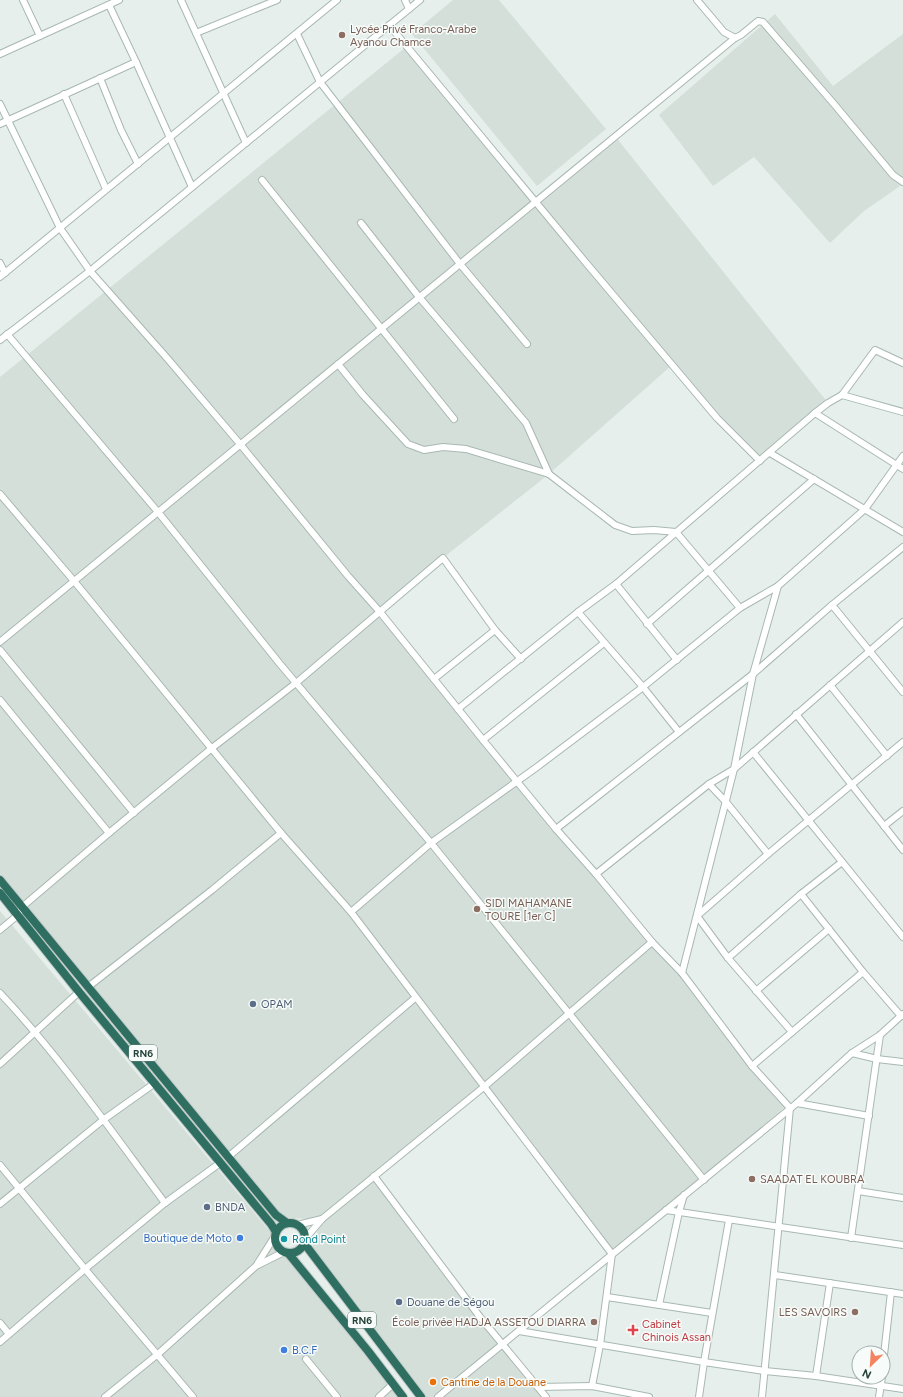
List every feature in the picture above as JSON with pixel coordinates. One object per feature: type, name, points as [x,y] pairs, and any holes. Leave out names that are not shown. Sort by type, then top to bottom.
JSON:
[{"type":"highway","name":"RN6","points":[[0,880],[228,1157],[276,1214],[287,1223]]},
{"type":"highway","name":"RN6","points":[[0,893],[271,1224],[275,1234]]},
{"type":"highway","points":[[287,1223],[297,1225],[303,1231],[305,1241],[300,1250],[297,1252],[286,1253],[278,1248],[275,1240],[275,1234],[283,1225],[287,1223]]},
{"type":"highway","name":"RN6","points":[[305,1241],[420,1397]]},
{"type":"highway","name":"RN6","points":[[286,1253],[368,1350],[403,1397]]},
{"type":"street","points":[[23,0],[40,36]]},
{"type":"street","points":[[0,54],[119,0]]},
{"type":"street","points":[[181,0],[246,143]]},
{"type":"street","points":[[196,33],[277,0]]},
{"type":"street","points":[[0,263],[2,275],[297,34],[336,0]]},
{"type":"street","points":[[406,0],[409,9]]},
{"type":"street","points":[[0,340],[90,271],[420,0]]},
{"type":"street","points":[[697,0],[724,32],[735,38]]},
{"type":"street","points":[[109,4],[192,187]]},
{"type":"street","points":[[0,642],[536,201],[735,38],[758,21],[763,22],[834,104],[888,170],[903,182]]},
{"type":"street","points":[[389,25],[717,418],[760,461]]},
{"type":"street","points":[[297,34],[320,82],[460,264],[527,344]]},
{"type":"street","points":[[0,124],[136,62]]},
{"type":"street","points":[[100,78],[121,130],[138,164]]},
{"type":"street","points":[[64,94],[106,189]]},
{"type":"street","points":[[0,104],[60,228],[90,271],[240,444],[348,576],[380,612],[556,829],[596,874],[652,942],[682,972],[752,1066],[790,1108],[780,1228],[762,1397]]},
{"type":"street","points":[[262,180],[454,419]]},
{"type":"street","points":[[361,223],[419,297],[526,423],[549,474]]},
{"type":"street","points":[[7,334],[158,512],[296,683],[430,843],[704,1180]]},
{"type":"street","points":[[458,709],[578,612],[616,584],[828,402],[842,395],[875,350],[903,363]]},
{"type":"street","points":[[338,364],[363,395],[408,444],[424,450],[444,447],[466,449],[549,474],[615,524],[632,531],[654,530],[676,532],[740,608]]},
{"type":"street","points":[[842,395],[903,412]]},
{"type":"street","points":[[815,413],[903,469]]},
{"type":"street","points":[[770,452],[903,532]]},
{"type":"street","points":[[351,912],[430,843],[517,782],[643,687],[740,608],[778,586],[865,509],[903,456]]},
{"type":"street","points":[[648,624],[814,479]]},
{"type":"street","points":[[0,494],[74,581],[281,833],[351,912],[415,998],[485,1086],[612,1254],[600,1345],[592,1386]]},
{"type":"street","points":[[556,829],[753,674],[832,605],[903,547]]},
{"type":"street","points":[[0,930],[18,915],[22,907],[109,833],[212,748],[296,683],[443,558],[494,630],[521,659]]},
{"type":"street","points":[[616,584],[676,660]]},
{"type":"street","points":[[682,972],[734,769],[753,674],[778,586]]},
{"type":"street","points":[[832,605],[903,692]]},
{"type":"street","points":[[578,612],[643,687],[679,732]]},
{"type":"street","points":[[596,874],[709,784],[734,769],[903,622]]},
{"type":"street","points":[[434,679],[494,630]]},
{"type":"street","points":[[483,740],[604,643]]},
{"type":"street","points":[[0,650],[134,813]]},
{"type":"street","points":[[830,685],[887,756]]},
{"type":"street","points":[[0,700],[109,833]]},
{"type":"street","points":[[796,714],[903,850]]},
{"type":"street","points":[[697,916],[768,854],[903,742]]},
{"type":"street","points":[[753,752],[810,820],[903,937]]},
{"type":"street","points":[[709,784],[726,802],[768,854]]},
{"type":"street","points":[[884,826],[903,811]]},
{"type":"street","points":[[88,987],[212,890],[281,833]]},
{"type":"street","points":[[728,958],[801,894],[842,862]]},
{"type":"street","points":[[438,1397],[797,1103],[852,1053],[880,1035],[902,1016],[863,972],[801,894]]},
{"type":"street","points":[[697,916],[728,958],[792,1032]]},
{"type":"street","points":[[756,991],[829,930]]},
{"type":"street","points":[[305,1241],[322,1219],[485,1086],[652,942]]},
{"type":"street","points":[[752,1066],[863,972]]},
{"type":"street","points":[[0,1064],[80,992]]},
{"type":"street","points":[[0,993],[35,1031],[165,1203]]},
{"type":"street","points":[[228,1157],[415,998]]},
{"type":"street","points":[[851,1238],[880,1035]]},
{"type":"street","points":[[852,1053],[877,1059],[903,1062]]},
{"type":"street","points":[[0,1204],[103,1120],[155,1083]]},
{"type":"street","points":[[797,1103],[869,1116]]},
{"type":"street","points":[[0,1342],[165,1203],[220,1162]]},
{"type":"street","points":[[0,1165],[193,1397]]},
{"type":"street","points":[[374,1176],[480,1317],[546,1397]]},
{"type":"street","points":[[858,1191],[903,1198]]},
{"type":"street","points":[[659,1305],[679,1212],[684,1196]]},
{"type":"street","points":[[666,1210],[903,1245]]},
{"type":"street","points":[[297,1225],[322,1219]]},
{"type":"street","points":[[699,1397],[712,1313],[729,1220]]},
{"type":"street","points":[[105,1397],[158,1354],[256,1266],[275,1234]]},
{"type":"street","points":[[256,1266],[286,1253]]},
{"type":"street","points":[[775,1275],[903,1294]]},
{"type":"street","points":[[816,1376],[830,1283]]},
{"type":"street","points":[[885,1345],[891,1292]]},
{"type":"street","points":[[607,1297],[712,1313]]},
{"type":"street","points":[[0,1323],[9,1334]]},
{"type":"street","points":[[518,1331],[704,1362],[851,1381]]},
{"type":"street","points":[[306,1359],[337,1397]]},
{"type":"street","points":[[379,1397],[393,1384]]},
{"type":"street","points":[[879,1397],[881,1385],[903,1389]]},
{"type":"street","points":[[538,1387],[592,1386],[649,1397]]},
{"type":"shaded area","points":[[453,0],[499,0],[606,129],[537,186],[412,34]]},
{"type":"shaded area","points":[[775,14],[833,86],[903,34],[903,184],[864,211],[830,243],[754,157],[713,186],[659,115]]},
{"type":"shaded area","points":[[406,47],[535,201],[615,136],[828,403],[760,461],[672,365],[549,474],[443,558],[380,611],[652,942],[785,1107],[666,1210],[612,1254],[485,1086],[375,1176],[546,1397],[425,1397],[310,1256],[321,1220],[278,1217],[0,883],[0,377]]},
{"type":"shaded area","points":[[0,911],[288,1253],[398,1397],[0,1397]]},
{"type":"place","name":"Lycée Privé Franco-Arabe Ayanou Chamce","points":[[342,35]]},
{"type":"place","name":"SIDI MAHAMANE TOURE [1er C]","points":[[477,909]]},
{"type":"place","name":"OPAM","points":[[253,1004]]},
{"type":"place","name":"SAADAT EL KOUBRA","points":[[752,1179]]},
{"type":"place","name":"BNDA","points":[[207,1207]]},
{"type":"place","name":"Boutique de Moto","points":[[240,1238]]},
{"type":"place","name":"Rond Point","points":[[284,1239]]},
{"type":"place","name":"Douane de Ségou","points":[[399,1302]]},
{"type":"place","name":"LES SAVOIRS","points":[[855,1312]]},
{"type":"place","name":"École privée HADJA ASSETOU DIARRA","points":[[594,1322]]},
{"type":"place","name":"Cabinet Chinois Assan","points":[[633,1330]]},
{"type":"place","name":"B.C.F","points":[[284,1350]]},
{"type":"place","name":"Cantine de la Douane","points":[[433,1382]]}]
